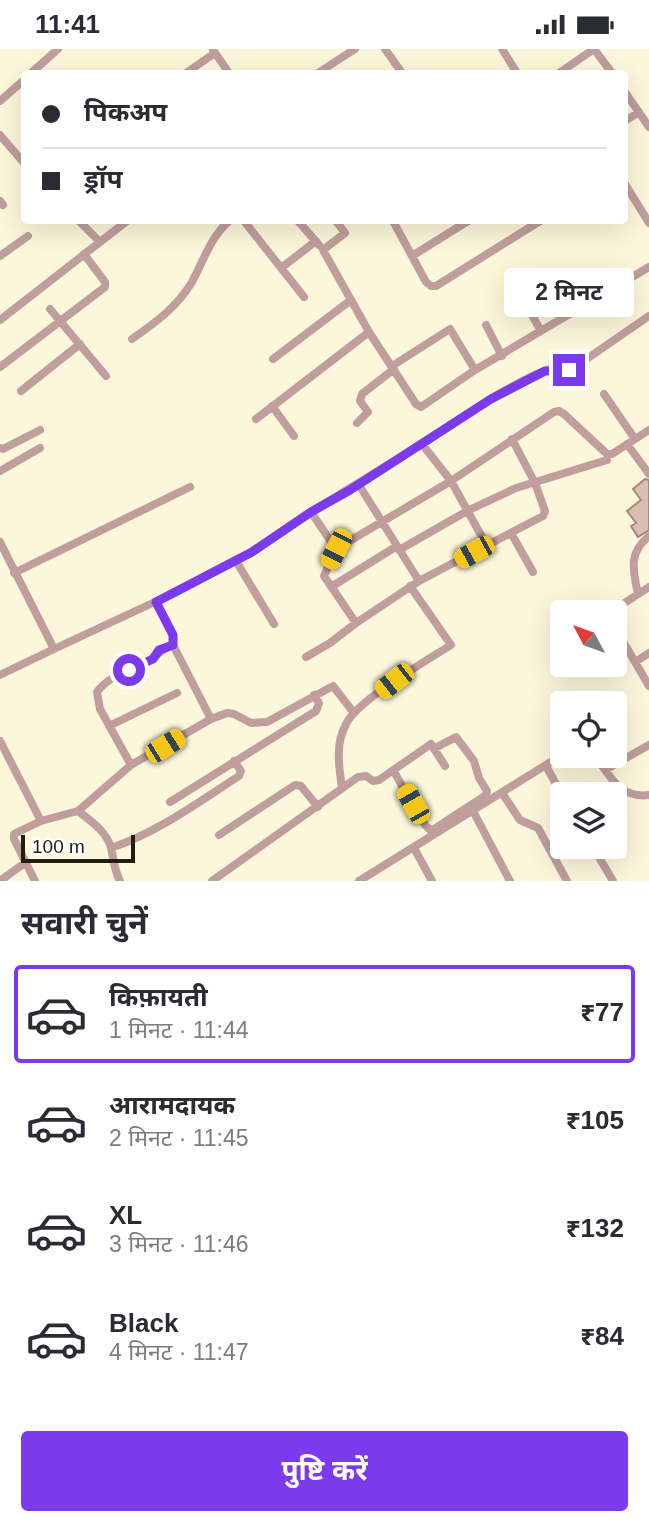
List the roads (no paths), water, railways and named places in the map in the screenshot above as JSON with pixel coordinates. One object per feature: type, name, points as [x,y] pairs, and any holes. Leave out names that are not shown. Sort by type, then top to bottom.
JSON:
[{"type":"street","points":[[35,70],[58,49]]},
{"type":"street","points":[[323,70],[355,49]]},
{"type":"street","points":[[385,49],[400,70]]},
{"type":"street","points":[[502,49],[515,70]]},
{"type":"street","points":[[563,70],[594,49],[610,70]]},
{"type":"street","points":[[190,70],[213,51],[227,70]]},
{"type":"street","points":[[0,101],[21,83]]},
{"type":"street","points":[[628,96],[649,127]]},
{"type":"street","points":[[628,119],[639,112]]},
{"type":"street","points":[[0,135],[21,157]]},
{"type":"street","points":[[628,189],[649,223]]},
{"type":"street","points":[[82,224],[100,242]]},
{"type":"street","points":[[0,320],[123,224]]},
{"type":"street","points":[[132,339],[160,319],[184,294],[214,238],[226,224]]},
{"type":"street","points":[[246,224],[304,297]]},
{"type":"street","points":[[301,224],[323,250],[369,332],[416,404],[421,407],[475,370],[649,267]]},
{"type":"street","points":[[323,250],[345,233],[338,224]]},
{"type":"street","points":[[396,224],[426,282],[436,286],[535,224]]},
{"type":"street","points":[[412,255],[463,224]]},
{"type":"street","points":[[0,256],[28,236]]},
{"type":"street","points":[[281,268],[316,241]]},
{"type":"street","points":[[0,367],[106,285],[84,254]]},
{"type":"street","points":[[273,359],[351,300]]},
{"type":"street","points":[[524,301],[541,331]]},
{"type":"street","points":[[50,309],[106,376]]},
{"type":"street","points":[[0,675],[156,602],[236,561],[491,399],[545,371],[564,372],[575,367],[649,316]]},
{"type":"street","points":[[486,325],[502,356]]},
{"type":"street","points":[[357,423],[368,412],[360,401],[362,394],[393,368],[450,329],[475,370]]},
{"type":"street","points":[[256,419],[369,332]]},
{"type":"street","points":[[21,391],[80,344]]},
{"type":"street","points":[[604,394],[648,470]]},
{"type":"street","points":[[272,406],[294,436]]},
{"type":"street","points":[[356,623],[324,576],[336,549],[451,481],[554,412],[559,411],[607,454],[612,454],[649,429]]},
{"type":"street","points":[[0,448],[3,449],[40,430]]},
{"type":"street","points":[[306,657],[410,586],[538,519],[545,511],[535,483],[512,439]]},
{"type":"street","points":[[422,444],[451,481],[487,546]]},
{"type":"street","points":[[0,471],[40,448]]},
{"type":"street","points":[[331,587],[468,510],[516,488],[607,460]]},
{"type":"street","points":[[359,485],[419,581]]},
{"type":"street","points":[[14,573],[190,487]]},
{"type":"street","points":[[311,512],[336,549]]},
{"type":"street","points":[[511,533],[533,572]]},
{"type":"street","points":[[638,594],[632,561],[637,548],[649,536]]},
{"type":"street","points":[[0,542],[54,649]]},
{"type":"street","points":[[236,561],[274,624]]},
{"type":"street","points":[[342,788],[338,752],[346,723],[354,713],[394,681],[451,645],[410,586]]},
{"type":"street","points":[[627,601],[649,587]]},
{"type":"street","points":[[156,602],[173,635],[173,645],[211,719]]},
{"type":"street","points":[[131,765],[98,704],[96,695],[108,680],[153,659],[159,650],[173,645]]},
{"type":"street","points":[[627,648],[649,686]]},
{"type":"street","points":[[635,662],[649,653]]},
{"type":"street","points":[[36,881],[14,836],[17,832],[41,821],[78,811],[131,765],[211,719],[227,713],[260,724],[332,686],[354,713]]},
{"type":"street","points":[[109,726],[177,693]]},
{"type":"street","points":[[170,802],[316,711],[319,703],[314,695]]},
{"type":"street","points":[[359,881],[414,848],[486,795],[474,761],[456,737],[435,748]]},
{"type":"street","points":[[0,741],[41,821]]},
{"type":"street","points":[[212,881],[363,775],[376,781],[429,744],[435,748],[445,765]]},
{"type":"street","points":[[649,745],[605,770],[620,789],[636,796],[649,795]]},
{"type":"street","points":[[111,848],[172,821],[239,776],[241,771],[234,761]]},
{"type":"street","points":[[393,770],[428,829],[434,829],[473,811],[550,763]]},
{"type":"street","points":[[546,766],[555,782]]},
{"type":"street","points":[[219,835],[295,785],[301,786],[318,807]]},
{"type":"street","points":[[502,793],[520,820],[538,828],[550,848]]},
{"type":"street","points":[[78,811],[102,831],[111,848],[115,871],[120,881]]},
{"type":"street","points":[[473,811],[510,881]]},
{"type":"street","points":[[414,848],[432,881]]},
{"type":"street","points":[[556,859],[567,881]]},
{"type":"street","points":[[600,859],[613,881]]},
{"type":"street","points":[[0,881],[26,862]]}]
